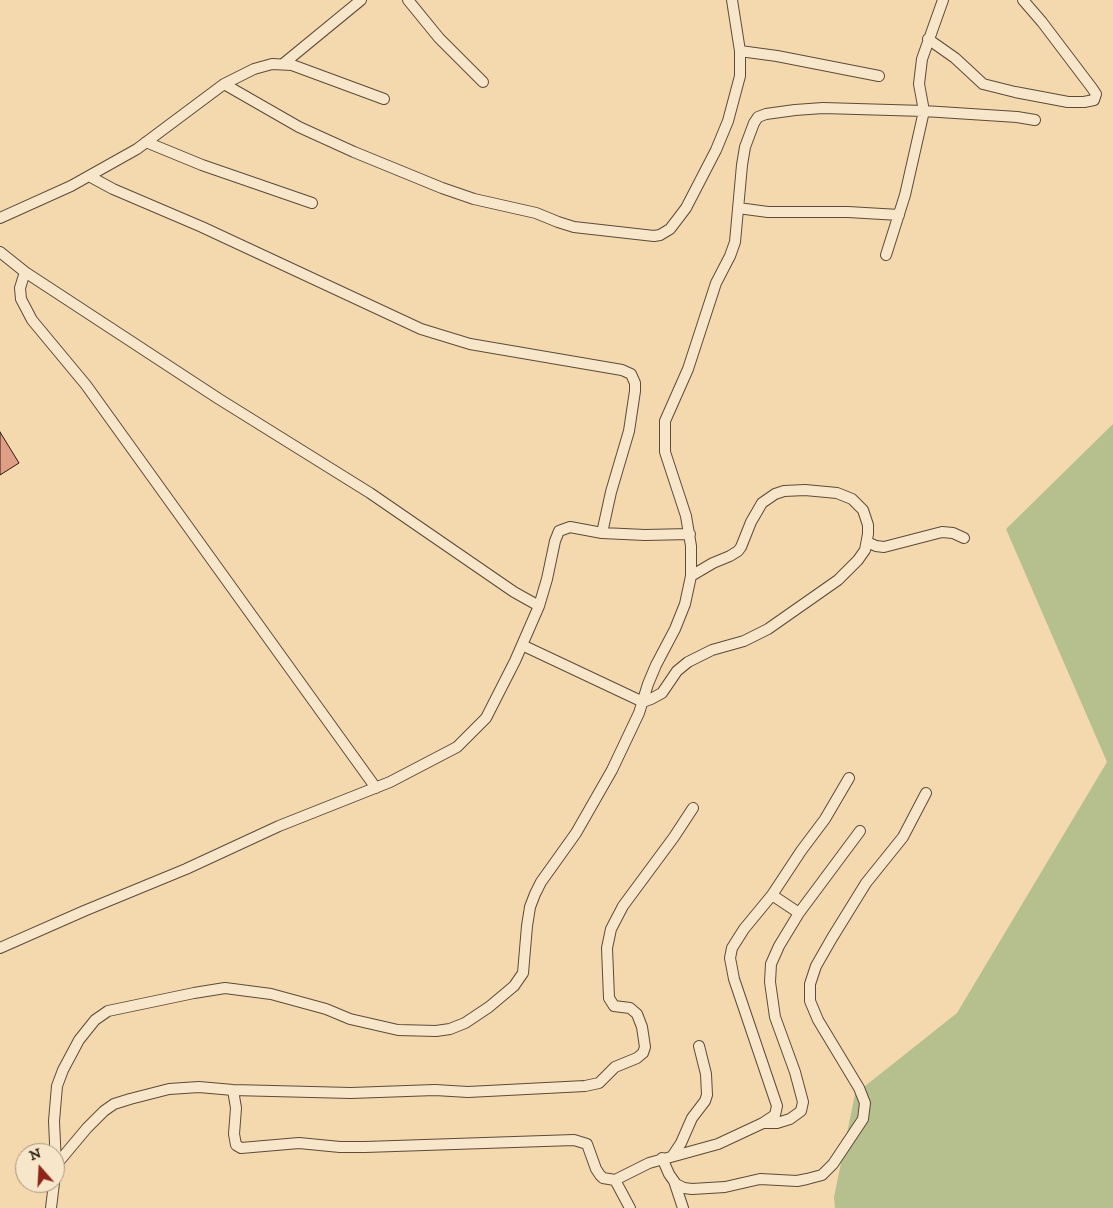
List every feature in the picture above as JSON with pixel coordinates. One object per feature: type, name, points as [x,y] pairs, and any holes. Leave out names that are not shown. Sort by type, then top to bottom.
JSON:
[{"type":"street","points":[[283,64],[361,0]]},
{"type":"street","points":[[408,0],[439,38],[483,82]]},
{"type":"street","points":[[224,84],[299,128],[442,188],[474,199],[536,212],[574,227],[654,236],[666,232],[686,208],[716,150],[728,121],[740,76],[740,51],[732,0]]},
{"type":"street","points":[[886,255],[905,195],[924,111],[919,77],[922,59],[942,0]]},
{"type":"street","points":[[928,39],[955,58],[983,84],[1068,102],[1094,100],[1096,94],[1092,88],[1042,22],[1022,0]]},
{"type":"street","points":[[740,51],[777,56],[879,76]]},
{"type":"street","points":[[0,218],[42,200],[89,176],[146,142],[224,84],[254,69],[272,64],[302,68],[384,99]]},
{"type":"street","points":[[55,1143],[54,1120],[58,1086],[63,1070],[79,1040],[95,1020],[108,1012],[194,992],[226,988],[271,994],[326,1008],[350,1019],[372,1025],[398,1030],[426,1031],[450,1029],[465,1023],[489,1007],[520,979],[524,967],[530,906],[535,894],[541,882],[576,833],[612,770],[643,702],[656,665],[681,615],[689,592],[692,546],[686,516],[665,452],[665,421],[688,369],[716,283],[735,242],[740,179],[745,147],[754,123],[761,115],[823,108],[924,111],[1010,116],[1035,120]]},
{"type":"street","points":[[146,142],[212,169],[312,203]]},
{"type":"street","points":[[89,176],[113,189],[202,227],[421,329],[470,344],[622,370],[631,374],[635,391],[633,412],[602,532]]},
{"type":"street","points":[[738,208],[768,212],[839,211],[899,215]]},
{"type":"street","points":[[0,252],[25,272],[219,399],[370,493],[514,592],[539,606]]},
{"type":"street","points":[[25,272],[20,288],[21,299],[32,320],[86,385],[376,788]]},
{"type":"street","points":[[643,702],[662,693],[677,672],[688,662],[712,650],[754,637],[823,592],[838,580],[865,550],[868,534],[866,518],[863,510],[852,498],[837,493],[824,491],[784,491],[775,494],[762,503],[751,522],[741,547],[735,554],[713,563],[691,576]]},
{"type":"street","points":[[0,948],[186,869],[279,826],[376,788],[457,747],[486,718],[522,645],[539,606],[547,579],[554,541],[559,531],[570,527],[602,532],[645,535],[690,534]]},
{"type":"street","points":[[867,542],[876,546],[884,546],[942,532],[953,533],[964,538]]},
{"type":"street","points":[[522,645],[643,702]]},
{"type":"street","points":[[233,1090],[236,1108],[234,1134],[236,1145],[241,1148],[300,1143],[365,1146],[574,1140],[587,1144],[596,1169],[603,1178],[615,1180],[662,1158],[718,1144],[762,1123],[775,1115],[777,1106],[734,979],[730,958],[732,948],[738,937],[772,895],[825,819],[848,778]]},
{"type":"street","points":[[674,1181],[684,1188],[705,1189],[725,1187],[760,1179],[798,1181],[815,1178],[828,1170],[859,1126],[865,1113],[863,1097],[818,1020],[810,1001],[810,984],[816,966],[832,938],[866,883],[903,837],[926,793]]},
{"type":"street","points":[[65,1158],[95,1119],[114,1104],[169,1089],[198,1087],[233,1090],[351,1093],[435,1090],[468,1092],[585,1086],[599,1083],[615,1067],[639,1057],[645,1047],[642,1027],[637,1014],[630,1008],[614,1006],[609,998],[606,948],[611,929],[623,906],[693,808]]},
{"type":"street","points":[[762,1123],[777,1123],[790,1119],[797,1115],[803,1106],[797,1080],[774,1017],[770,982],[771,964],[779,946],[799,913],[860,831]]},
{"type":"street","points":[[772,895],[799,913]]},
{"type":"street","points":[[673,1155],[681,1143],[692,1118],[705,1101],[707,1095],[706,1074],[699,1046]]},
{"type":"street","points":[[662,1158],[674,1181],[683,1208]]},
{"type":"street","points":[[615,1180],[630,1208]]},
{"type":"street","points":[[51,1208],[53,1193]]},
{"type":"green space","points":[[1113,424],[1113,1208],[835,1208],[834,1197],[855,1094],[957,1013],[1107,762],[1006,529]]},
{"type":"building","points":[[0,432],[19,463],[0,475]]}]
